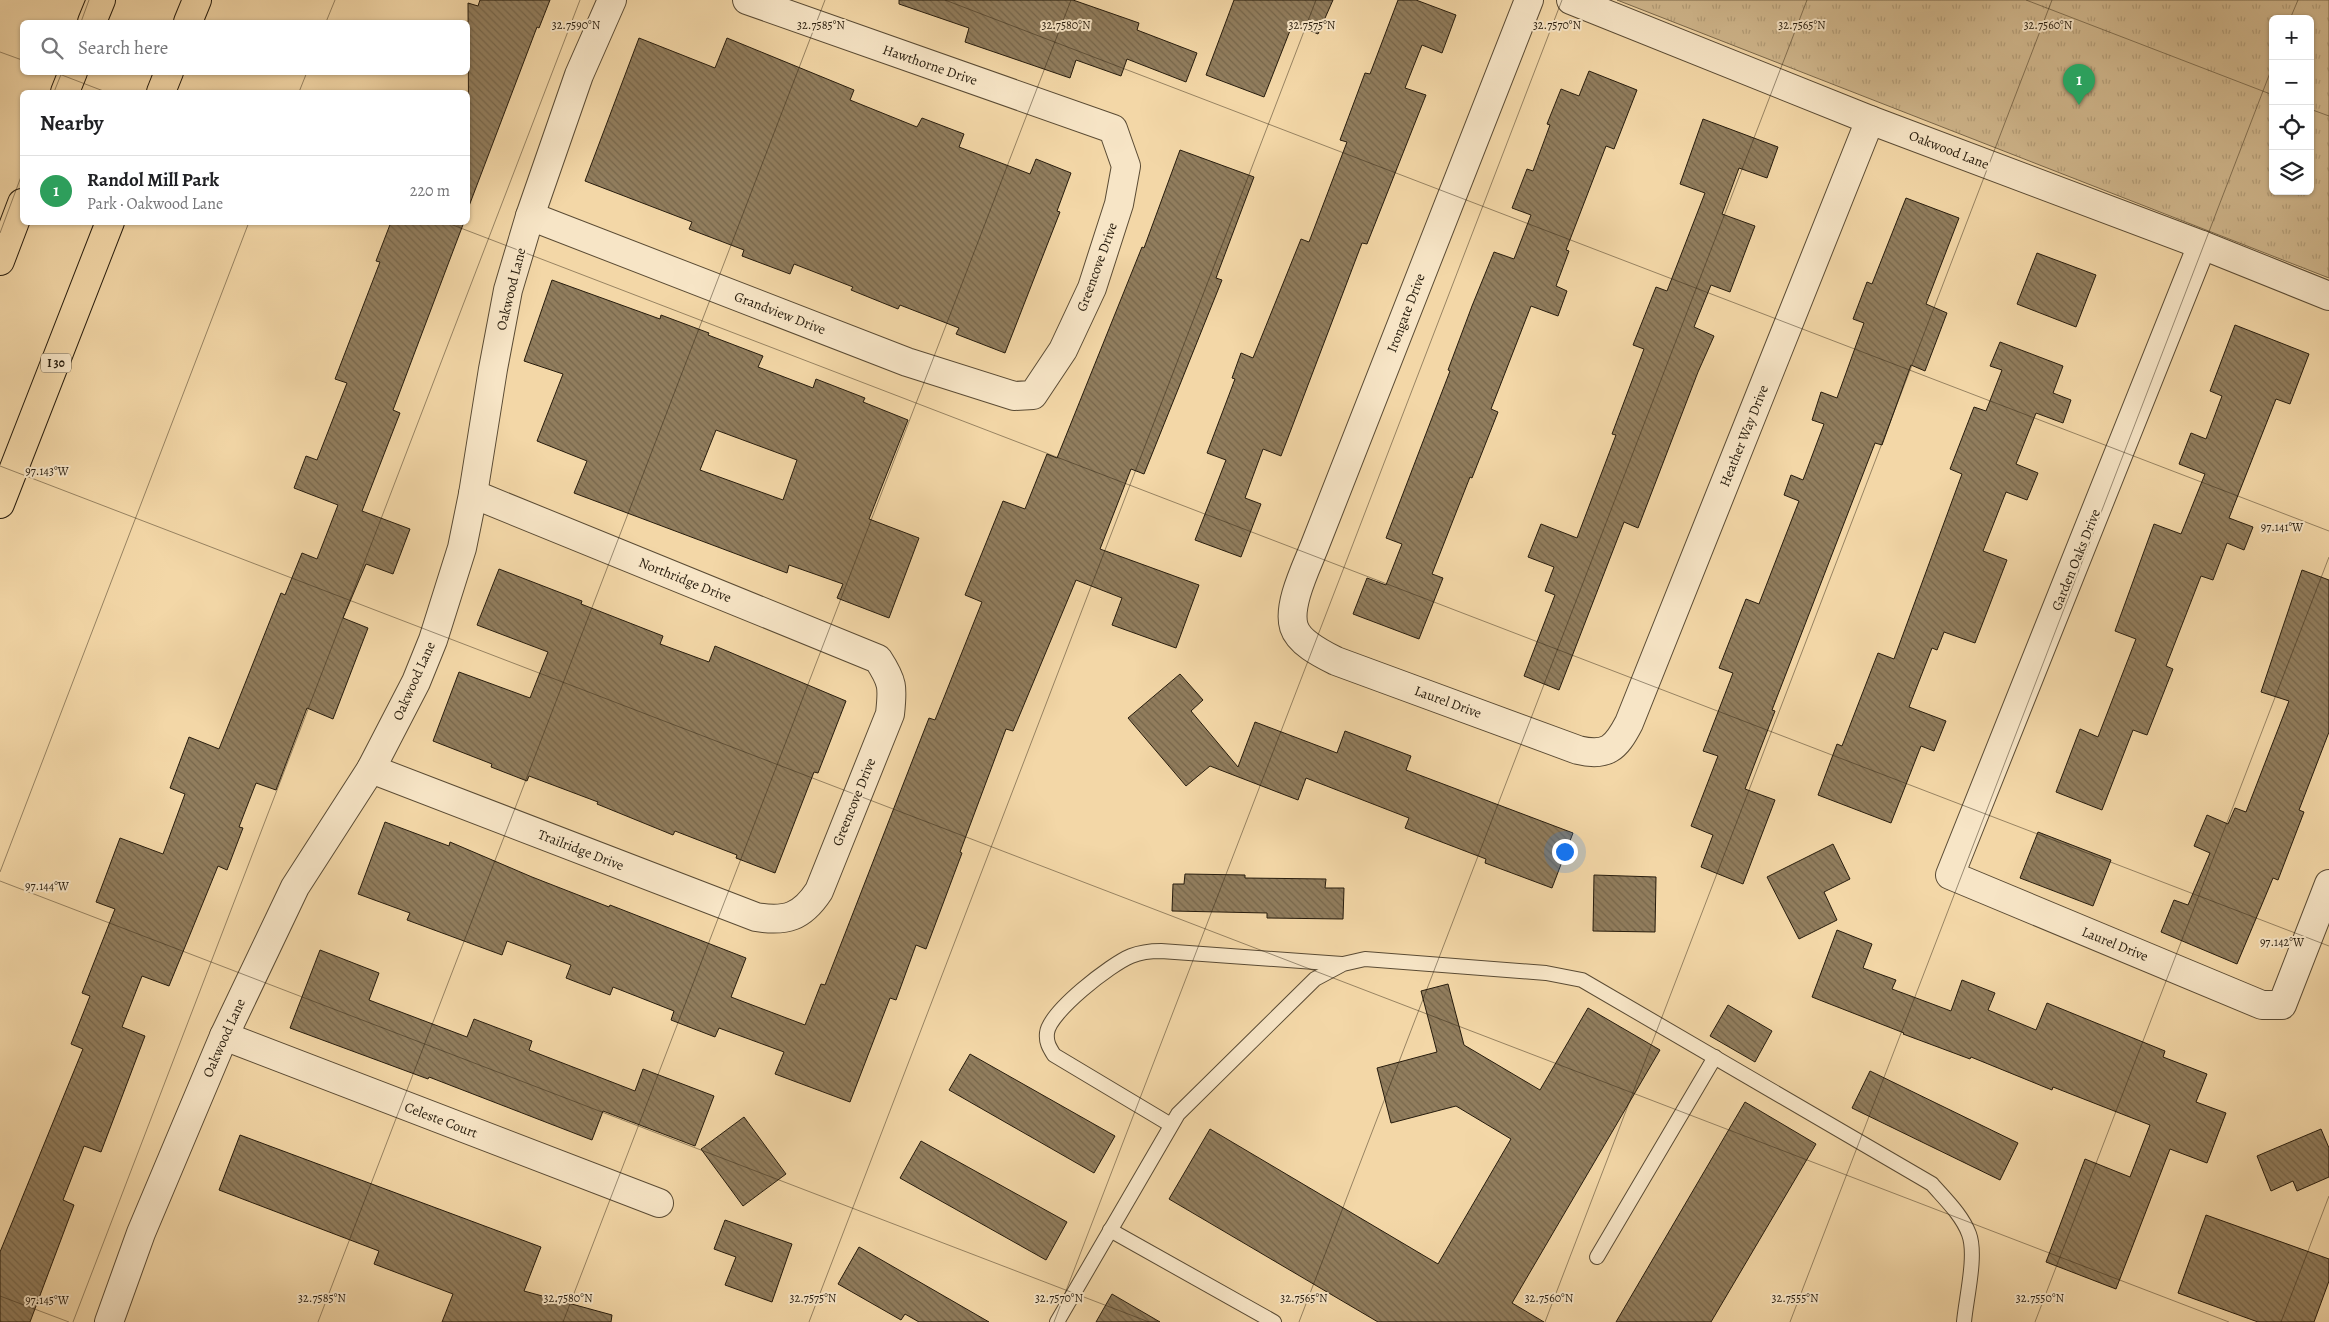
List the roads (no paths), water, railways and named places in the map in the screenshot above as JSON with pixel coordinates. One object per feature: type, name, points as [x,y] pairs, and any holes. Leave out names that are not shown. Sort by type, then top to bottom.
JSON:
[{"type":"highway","points":[[93,20],[101,0]]},
{"type":"highway","points":[[189,20],[197,0]]},
{"type":"highway","points":[[66,90],[72,75]]},
{"type":"highway","points":[[162,90],[168,75]]},
{"type":"highway","points":[[0,261],[20,208]]},
{"type":"highway","name":"I 30","points":[[0,504],[109,225]]},
{"type":"street","name":"Oakwood Lane","points":[[110,1322],[142,1233],[224,1036],[295,887],[371,769],[416,682],[433,640],[462,548],[508,290],[530,216],[579,75],[612,0]]},
{"type":"street","name":"Hawthorne Drive","points":[[747,0],[1113,129]]},
{"type":"street","name":"Irongate Drive","points":[[1294,628],[1294,603],[1315,545],[1528,0]]},
{"type":"street","name":"Oakwood Lane","points":[[1571,0],[1870,120],[2202,245],[2329,296]]},
{"type":"street","name":"Heather Way Drive","points":[[1611,748],[1621,738],[1639,699],[1870,120]]},
{"type":"street","name":"Greencove Drive","points":[[1033,395],[1063,350],[1092,288],[1119,204],[1126,166],[1113,129]]},
{"type":"street","name":"Grandview Drive","points":[[530,216],[907,362],[1014,396],[1033,395]]},
{"type":"street","name":"Garden Oaks Drive","points":[[1950,875],[2202,245]]},
{"type":"street","name":"Northridge Drive","points":[[473,494],[858,650],[878,659],[890,676]]},
{"type":"street","name":"Laurel Drive","points":[[1294,628],[1306,643],[1336,661],[1578,750],[1594,754],[1611,748]]},
{"type":"street","name":"Greencove Drive","points":[[793,916],[810,906],[819,891],[890,714],[892,692],[890,676]]},
{"type":"street","name":"Trailridge Drive","points":[[371,769],[756,917],[776,920],[793,916]]},
{"type":"street","name":"Laurel Drive","points":[[1950,875],[2262,1005],[2282,1005],[2329,884]]},
{"type":"street","name":"Celeste Court","points":[[224,1036],[659,1203]]},
{"type":"lane","points":[[1171,1125],[1054,1055],[1047,1043],[1047,1031],[1054,1018],[1100,974],[1130,957],[1144,952],[1161,951],[1342,964],[1366,959],[1546,973],[1582,980],[1932,1184],[1950,1204],[1969,1234],[1972,1251],[1964,1322]]},
{"type":"lane","points":[[1057,1322],[1178,1114],[1315,980],[1342,964]]},
{"type":"lane","points":[[1597,1257],[1715,1057]]},
{"type":"lane","points":[[1110,1230],[1274,1322]]},
{"type":"place","name":"Randol Mill Park","points":[[2079,105]]}]
